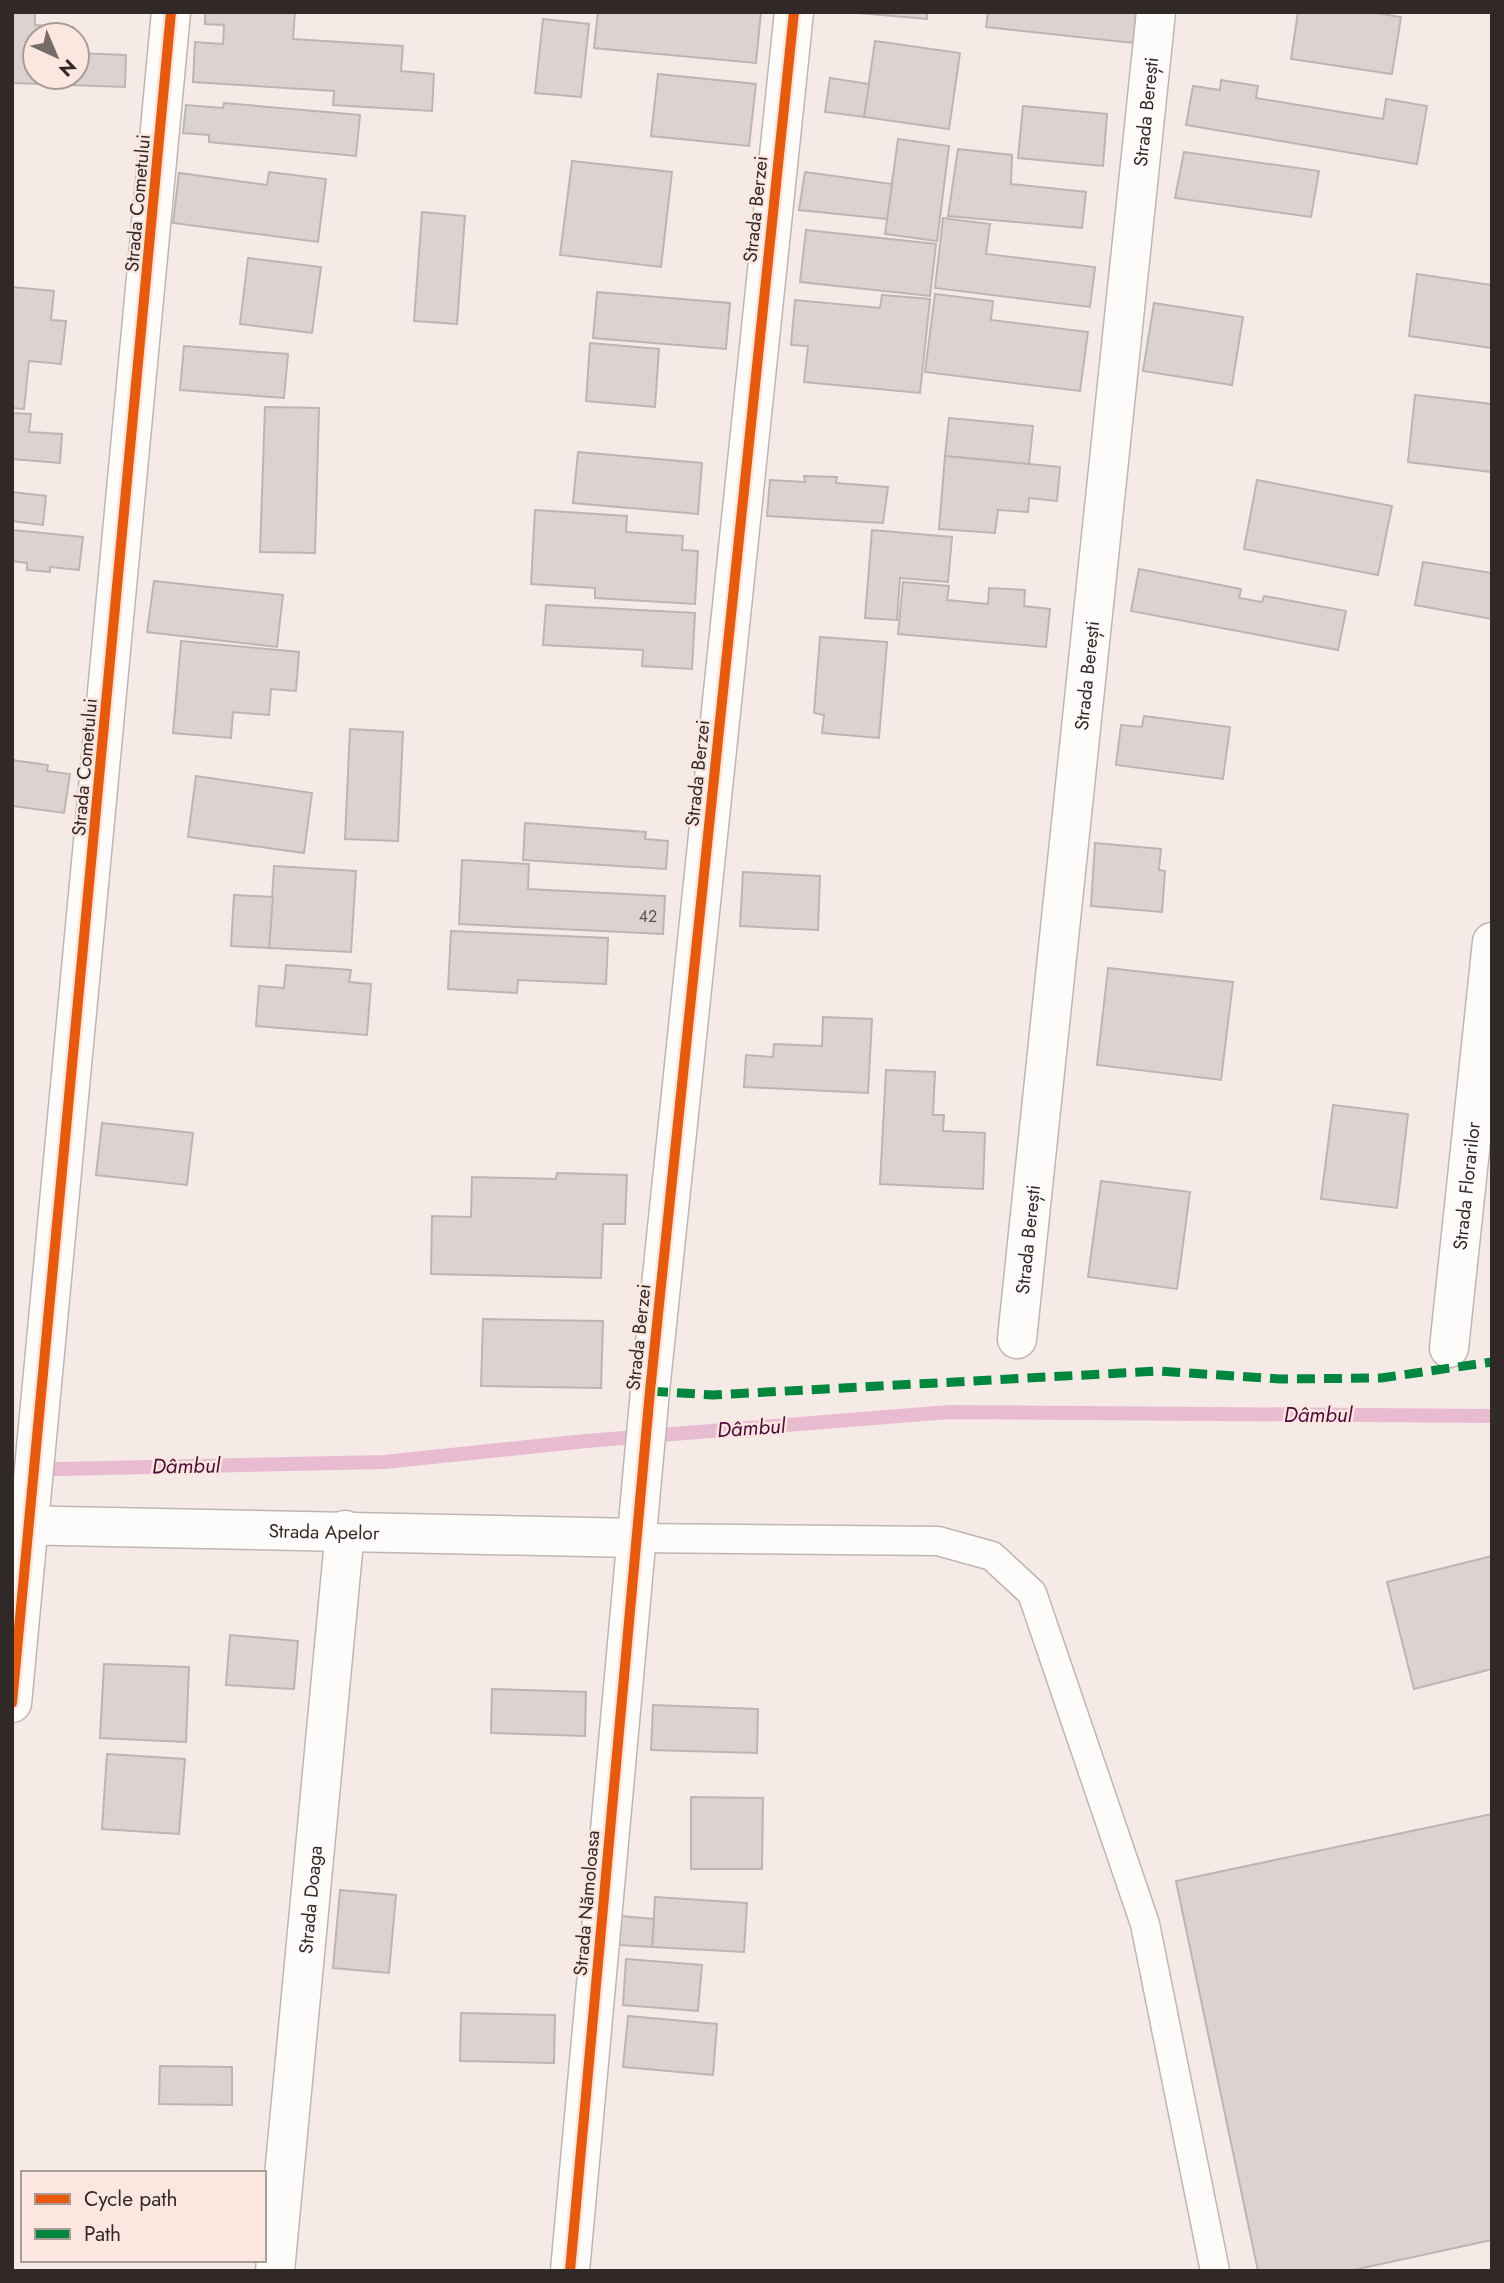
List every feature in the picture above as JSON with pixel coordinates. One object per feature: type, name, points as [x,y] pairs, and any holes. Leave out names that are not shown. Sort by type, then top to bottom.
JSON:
[{"type":"street","name":"Strada Cometului","points":[[12,1703],[20,1525],[32,1483],[40,1422],[171,12]]},
{"type":"street","name":"Strada Berzei","points":[[636,1538],[793,12]]},
{"type":"street","name":"Strada Berești","points":[[1017,1339],[1157,12]]},
{"type":"street","name":"Strada Florarilor","points":[[1449,1348],[1492,942]]},
{"type":"street","name":"Strada Apelor","points":[[20,1525],[636,1538]]},
{"type":"street","name":"Strada Doaga","points":[[275,2271],[345,1530]]},
{"type":"street","name":"Strada Nămoloasa","points":[[570,2271],[636,1538]]},
{"type":"lane","points":[[636,1538],[938,1541],[992,1556],[1032,1593],[1145,1924],[1215,2271]]},
{"type":"building","points":[[12,12],[35,12],[35,21],[21,21],[21,83],[12,83]]},
{"type":"building","points":[[205,12],[295,12],[293,39],[403,46],[401,71],[434,74],[432,111],[333,105],[334,91],[193,82],[195,42],[223,44],[224,25],[205,24]]},
{"type":"building","points":[[598,12],[761,12],[756,63],[594,48]]},
{"type":"building","points":[[847,12],[927,12],[927,19]]},
{"type":"building","points":[[988,12],[1136,12],[1133,43],[986,27]]},
{"type":"building","points":[[1298,12],[1369,12],[1401,17],[1392,74],[1291,59]]},
{"type":"building","points":[[543,19],[589,24],[581,97],[535,93]]},
{"type":"building","points":[[875,41],[960,53],[949,129],[864,117]]},
{"type":"building","points":[[91,54],[126,55],[125,87],[91,86]]},
{"type":"building","points":[[658,74],[756,84],[749,146],[651,136]]},
{"type":"building","points":[[830,78],[869,84],[864,117],[825,112]]},
{"type":"building","points":[[1221,80],[1258,86],[1256,98],[1383,119],[1386,99],[1427,106],[1417,164],[1186,125],[1193,86],[1220,90]]},
{"type":"building","points":[[224,103],[360,115],[356,156],[209,142],[209,135],[183,133],[186,105],[223,108]]},
{"type":"building","points":[[1023,106],[1107,114],[1103,166],[1018,158]]},
{"type":"building","points":[[898,139],[949,146],[937,241],[885,234]]},
{"type":"building","points":[[958,149],[1012,155],[1011,184],[1086,192],[1082,228],[948,216]]},
{"type":"building","points":[[1184,152],[1319,171],[1311,217],[1175,198]]},
{"type":"building","points":[[572,161],[672,172],[661,267],[560,255]]},
{"type":"building","points":[[269,172],[326,179],[318,242],[173,223],[179,173],[267,185]]},
{"type":"building","points":[[805,172],[892,184],[887,219],[799,210]]},
{"type":"building","points":[[422,212],[465,216],[457,324],[414,321]]},
{"type":"building","points":[[943,218],[990,224],[986,254],[1095,267],[1090,307],[935,288]]},
{"type":"building","points":[[806,230],[936,244],[930,296],[800,282]]},
{"type":"building","points":[[248,258],[321,267],[312,333],[240,324]]},
{"type":"building","points":[[1417,274],[1492,285],[1492,348],[1409,336]]},
{"type":"building","points":[[12,287],[54,291],[51,320],[66,321],[61,364],[29,361],[24,409],[12,408]]},
{"type":"building","points":[[597,292],[730,303],[726,349],[593,338]]},
{"type":"building","points":[[935,294],[993,301],[991,320],[1088,332],[1080,391],[925,372]]},
{"type":"building","points":[[882,295],[930,299],[920,393],[804,382],[808,346],[791,345],[795,300],[880,308]]},
{"type":"building","points":[[1154,303],[1243,317],[1232,385],[1143,371]]},
{"type":"building","points":[[590,343],[659,349],[655,407],[586,401]]},
{"type":"building","points":[[184,346],[288,354],[284,398],[180,390]]},
{"type":"building","points":[[1415,395],[1492,404],[1492,472],[1408,462]]},
{"type":"building","points":[[265,407],[319,408],[315,553],[260,552]]},
{"type":"building","points":[[12,413],[31,414],[29,432],[62,434],[60,463],[12,459]]},
{"type":"building","points":[[949,418],[1033,426],[1029,464],[945,456]]},
{"type":"building","points":[[578,452],[702,463],[698,514],[573,503]]},
{"type":"building","points":[[945,456],[1060,467],[1057,501],[1029,498],[1028,512],[998,510],[995,533],[939,529]]},
{"type":"building","points":[[804,476],[837,477],[836,483],[888,487],[883,523],[767,516],[770,480],[805,482]]},
{"type":"building","points":[[1257,480],[1392,506],[1378,575],[1244,549]]},
{"type":"building","points":[[12,492],[46,496],[43,525],[12,521]]},
{"type":"building","points":[[535,510],[627,516],[626,532],[683,536],[682,550],[698,551],[695,604],[595,598],[595,588],[531,584]]},
{"type":"building","points":[[12,530],[83,537],[79,570],[50,567],[50,572],[27,570],[27,563],[12,561]]},
{"type":"building","points":[[872,530],[952,537],[948,582],[900,578],[897,620],[865,618]]},
{"type":"building","points":[[1423,562],[1492,573],[1492,619],[1415,605]]},
{"type":"building","points":[[1139,569],[1241,589],[1239,598],[1262,602],[1264,596],[1346,611],[1338,650],[1131,611]]},
{"type":"building","points":[[154,581],[283,595],[277,647],[147,632]]},
{"type":"building","points":[[903,582],[949,586],[947,600],[988,604],[989,588],[1025,590],[1024,606],[1050,609],[1046,647],[898,634]]},
{"type":"building","points":[[546,605],[695,613],[692,669],[642,666],[643,650],[543,645]]},
{"type":"building","points":[[820,637],[887,642],[879,738],[822,733],[824,715],[814,713]]},
{"type":"building","points":[[181,641],[299,652],[296,691],[271,689],[269,715],[233,712],[231,738],[173,733]]},
{"type":"building","points":[[1144,716],[1230,727],[1223,779],[1116,765],[1121,725],[1142,727]]},
{"type":"building","points":[[350,729],[403,732],[398,841],[345,839]]},
{"type":"building","points":[[12,760],[48,765],[47,771],[70,774],[64,813],[12,806]]},
{"type":"building","points":[[196,776],[312,793],[304,853],[188,837]]},
{"type":"building","points":[[525,823],[646,832],[645,839],[668,841],[666,869],[523,860]]},
{"type":"building","points":[[1095,843],[1161,849],[1159,870],[1165,871],[1162,912],[1091,906]]},
{"type":"building","points":[[462,860],[529,864],[528,889],[665,896],[663,934],[459,924]]},
{"type":"building","points":[[274,866],[356,871],[351,952],[269,948]]},
{"type":"building","points":[[743,872],[820,876],[818,930],[740,926]]},
{"type":"building","points":[[234,895],[273,897],[269,948],[231,946]]},
{"type":"building","points":[[451,931],[608,938],[606,984],[518,980],[517,993],[448,989]]},
{"type":"building","points":[[286,965],[351,970],[349,982],[371,984],[367,1035],[256,1026],[259,986],[284,988]]},
{"type":"building","points":[[1108,968],[1233,982],[1221,1080],[1097,1065]]},
{"type":"building","points":[[823,1017],[872,1019],[868,1093],[744,1087],[746,1055],[773,1057],[774,1044],[822,1046]]},
{"type":"building","points":[[886,1070],[935,1072],[933,1115],[944,1115],[943,1131],[985,1133],[983,1189],[880,1184]]},
{"type":"building","points":[[1333,1105],[1408,1114],[1397,1208],[1321,1199]]},
{"type":"building","points":[[102,1123],[193,1133],[187,1185],[96,1175]]},
{"type":"building","points":[[557,1173],[627,1175],[625,1224],[603,1224],[601,1278],[431,1274],[432,1216],[471,1217],[472,1177],[556,1179]]},
{"type":"building","points":[[1101,1181],[1190,1192],[1177,1289],[1088,1277]]},
{"type":"building","points":[[483,1319],[603,1321],[601,1388],[481,1386]]},
{"type":"building","points":[[1492,1556],[1492,1669],[1414,1689],[1387,1582]]},
{"type":"building","points":[[230,1635],[298,1641],[294,1689],[226,1685]]},
{"type":"building","points":[[104,1664],[189,1667],[186,1742],[100,1738]]},
{"type":"building","points":[[492,1689],[586,1692],[585,1736],[491,1733]]},
{"type":"building","points":[[653,1705],[758,1709],[757,1753],[651,1750]]},
{"type":"building","points":[[107,1754],[185,1759],[179,1834],[102,1829]]},
{"type":"building","points":[[691,1797],[763,1798],[762,1869],[691,1869]]},
{"type":"building","points":[[1492,1814],[1492,2240],[1349,2271],[1258,2271],[1176,1881]]},
{"type":"building","points":[[340,1890],[396,1895],[389,1973],[333,1968]]},
{"type":"building","points":[[655,1897],[747,1903],[744,1952],[652,1947]]},
{"type":"building","points":[[621,1916],[654,1919],[652,1947],[619,1945]]},
{"type":"building","points":[[626,1959],[702,1965],[698,2011],[623,2005]]},
{"type":"building","points":[[461,2013],[555,2015],[554,2063],[460,2061]]},
{"type":"building","points":[[628,2016],[717,2024],[713,2075],[623,2067]]},
{"type":"building","points":[[160,2066],[232,2067],[232,2105],[159,2104]]},
{"type":"waterway","name":"Dâmbul","points":[[12,1470],[384,1462],[586,1441],[949,1412],[1492,1416]]},
{"type":"marked path","points":[[650,1391],[713,1395],[1158,1371],[1280,1379],[1381,1378],[1492,1362]]},
{"type":"cycle path","points":[[12,1703],[171,12]]},
{"type":"cycle path","points":[[570,2271],[650,1391],[794,12]]}]
